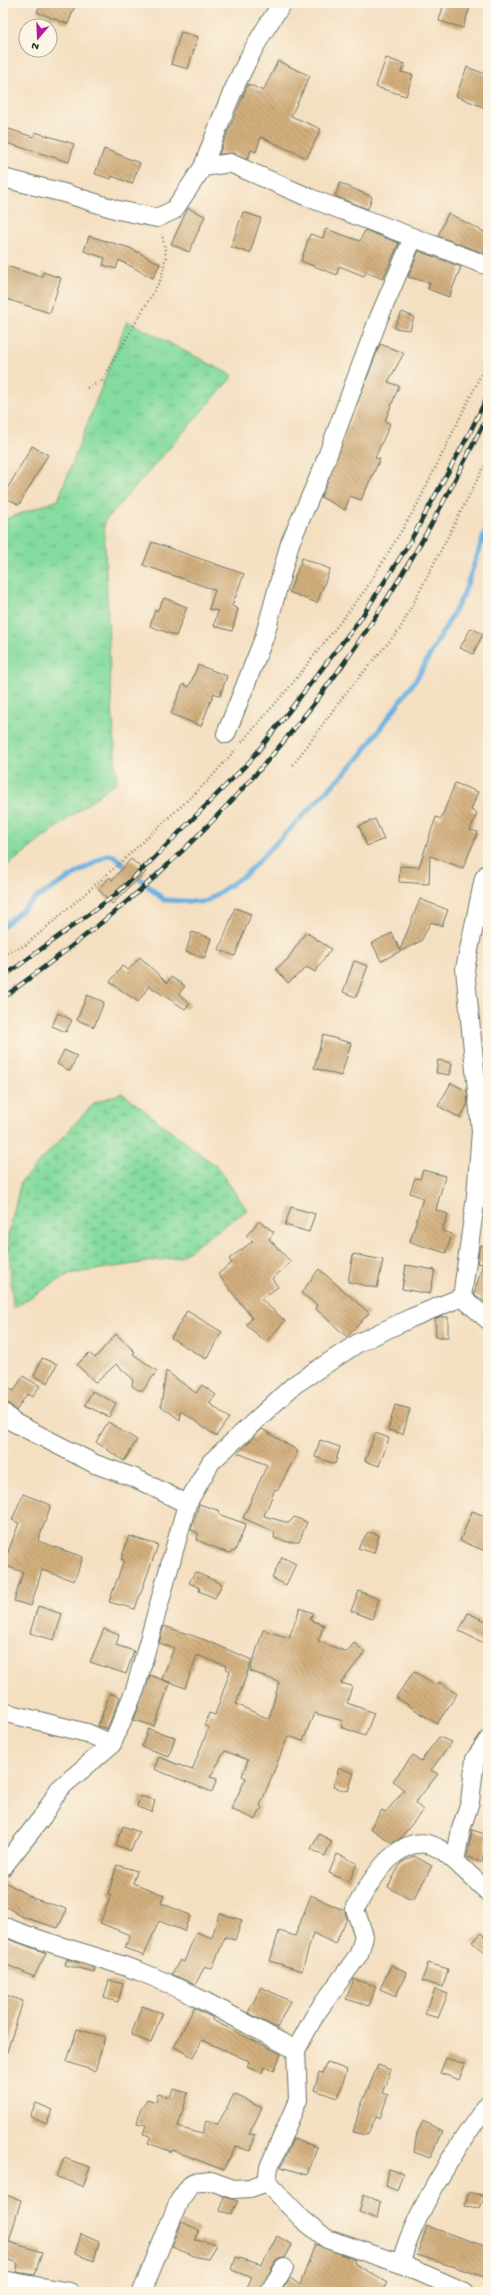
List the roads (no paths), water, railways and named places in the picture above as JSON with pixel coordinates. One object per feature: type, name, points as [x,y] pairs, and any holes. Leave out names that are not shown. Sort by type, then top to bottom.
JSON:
[{"type":"street","points":[[3,178],[64,193],[118,210],[157,218],[174,210],[203,167],[230,93],[273,17],[283,3]]},
{"type":"street","points":[[203,167],[230,163],[310,198],[488,266]]},
{"type":"street","points":[[226,734],[264,638],[290,543],[322,470],[378,320],[413,238]]},
{"type":"street","points":[[462,1297],[476,1196],[481,1131],[464,969],[484,878],[488,873]]},
{"type":"street","points":[[462,1297],[488,1320]]},
{"type":"street","points":[[3,1867],[43,1816],[59,1789],[112,1744],[135,1690],[188,1504],[211,1462],[294,1385],[358,1343],[411,1318],[462,1297]]},
{"type":"street","points":[[3,1412],[13,1422],[95,1464],[134,1478],[188,1504]]},
{"type":"street","points":[[3,1712],[87,1733],[112,1744]]},
{"type":"street","points":[[455,1861],[461,1830],[470,1802],[475,1759],[488,1740]]},
{"type":"street","points":[[267,2182],[269,2167],[298,2100],[296,2050],[315,2015],[359,1954],[364,1936],[355,1909],[372,1877],[396,1853],[409,1846],[421,1844],[437,1848],[455,1861],[488,1892]]},
{"type":"street","points":[[3,1926],[62,1948],[112,1961],[143,1973],[239,2019],[296,2050]]},
{"type":"street","points":[[401,2264],[403,2252],[426,2204],[472,2125],[488,2104]]},
{"type":"street","points":[[142,2292],[180,2201],[192,2183],[211,2182],[233,2189],[250,2188],[267,2182]]},
{"type":"street","points":[[267,2182],[302,2219],[327,2239],[401,2264],[465,2292]]},
{"type":"street","points":[[270,2292],[284,2268]]},
{"type":"street","points":[[3,2280],[70,2292]]},
{"type":"waterway","points":[[3,926],[36,898],[107,855],[114,856],[164,900],[205,902],[246,874],[358,759],[417,678],[463,596],[488,524]]},
{"type":"railway","points":[[3,977],[115,895],[150,862],[251,760],[359,621],[407,547],[469,434],[488,395]]},
{"type":"railway","points":[[3,998],[103,922],[141,890],[228,804],[292,731],[351,653],[404,571],[437,514],[488,415]]}]
